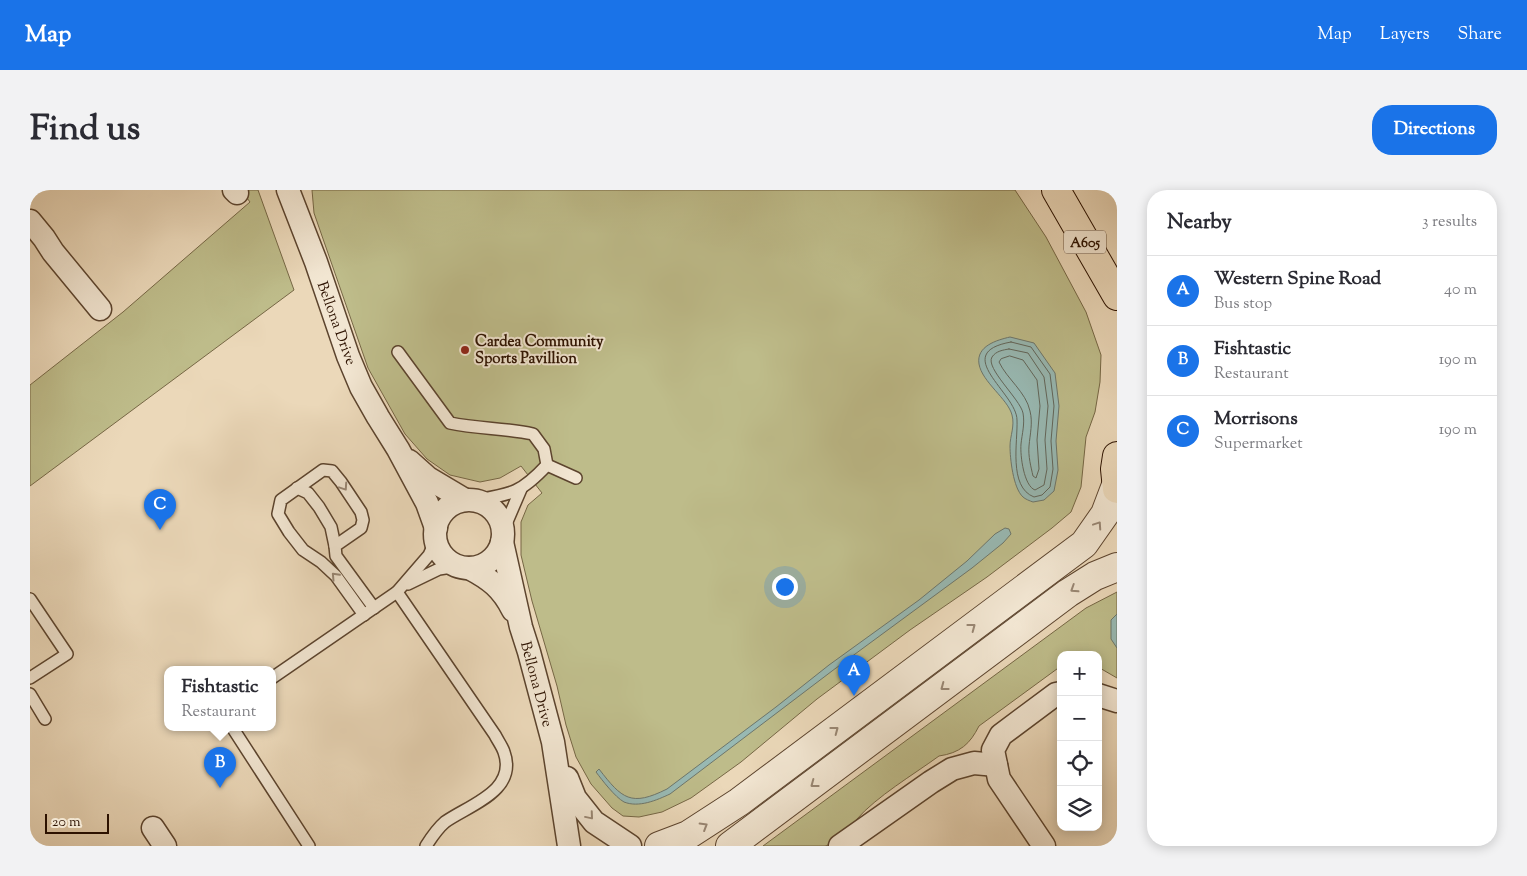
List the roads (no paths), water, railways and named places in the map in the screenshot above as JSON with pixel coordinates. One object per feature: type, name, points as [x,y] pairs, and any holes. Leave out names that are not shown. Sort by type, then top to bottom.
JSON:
[{"type":"main road","name":"A605","points":[[1056,190],[1116,297]]},
{"type":"main road","points":[[1116,487],[1115,470],[1117,456]]},
{"type":"street","name":"Bellona Drive","points":[[288,190],[316,262],[348,356],[373,410],[398,449],[427,503],[440,551],[448,560],[489,578],[506,595],[521,627],[530,652],[552,742],[569,846]]},
{"type":"street","points":[[30,221],[100,310]]},
{"type":"street","name":"Bellona Drive","points":[[398,449],[412,465],[428,478],[470,500],[486,504],[494,511],[500,520],[521,627]]},
{"type":"street","points":[[659,846],[688,835],[739,802],[1084,544],[1106,514],[1116,487]]},
{"type":"street","points":[[436,534],[439,518],[445,509],[454,503],[470,500]]},
{"type":"street","points":[[463,567],[480,566],[490,561],[498,552],[503,536]]},
{"type":"street","points":[[730,846],[1068,593],[1095,576],[1117,567]]},
{"type":"street","points":[[1044,846],[1000,779],[993,750],[1001,735],[1057,694]]},
{"type":"street","points":[[1102,697],[1117,701]]},
{"type":"street","name":"Bellona Drive","points":[[552,742],[575,798],[594,822],[630,846]]},
{"type":"street","points":[[840,846],[931,782],[952,770],[974,763],[996,765]]},
{"type":"lane","points":[[398,352],[450,423],[462,426],[518,430],[533,434],[544,448],[547,465]]},
{"type":"lane","points":[[547,465],[576,478]]},
{"type":"lane","points":[[470,500],[509,495],[522,489],[547,465]]},
{"type":"lane","points":[[335,546],[361,528],[363,520],[361,512],[341,482],[332,471],[323,470],[281,500],[278,514],[303,550],[321,562],[336,576],[364,615]]},
{"type":"lane","points":[[297,488],[308,493],[319,507],[331,527],[336,556],[374,608]]},
{"type":"lane","points":[[503,536],[522,489]]},
{"type":"lane","points":[[401,589],[429,555],[436,534]]},
{"type":"lane","points":[[276,675],[401,589],[439,569],[463,567]]},
{"type":"lane","points":[[401,589],[495,735],[504,752],[507,764],[504,780],[491,794],[444,823],[426,846]]},
{"type":"lane","points":[[30,600],[67,654],[30,678]]},
{"type":"lane","points":[[30,694],[45,719]]},
{"type":"lane","points":[[234,731],[303,844]]},
{"type":"water","points":[[1010,337],[1034,343],[1055,373],[1059,406],[1056,441],[1058,470],[1054,491],[1044,500],[1033,502],[1023,497],[1014,480],[1010,451],[1013,423],[1010,409],[985,377],[979,364],[979,358],[984,348],[994,342]]},
{"type":"water","points":[[1005,528],[1009,529],[1011,534],[1003,543],[972,568],[670,794],[642,804],[630,804],[620,800],[596,772],[599,769],[614,787],[628,797],[644,798],[667,789],[829,665],[919,600],[967,561],[995,534]]},
{"type":"water","points":[[1117,614],[1117,648],[1111,639],[1111,620]]},
{"type":"place","name":"Cardea Community Sports Pavillion","points":[[465,350]]},
{"type":"place","name":"Morrisons","points":[[160,530]]},
{"type":"place","name":"Western Spine Road","points":[[854,696]]},
{"type":"place","name":"Fishtastic","points":[[220,788]]}]
